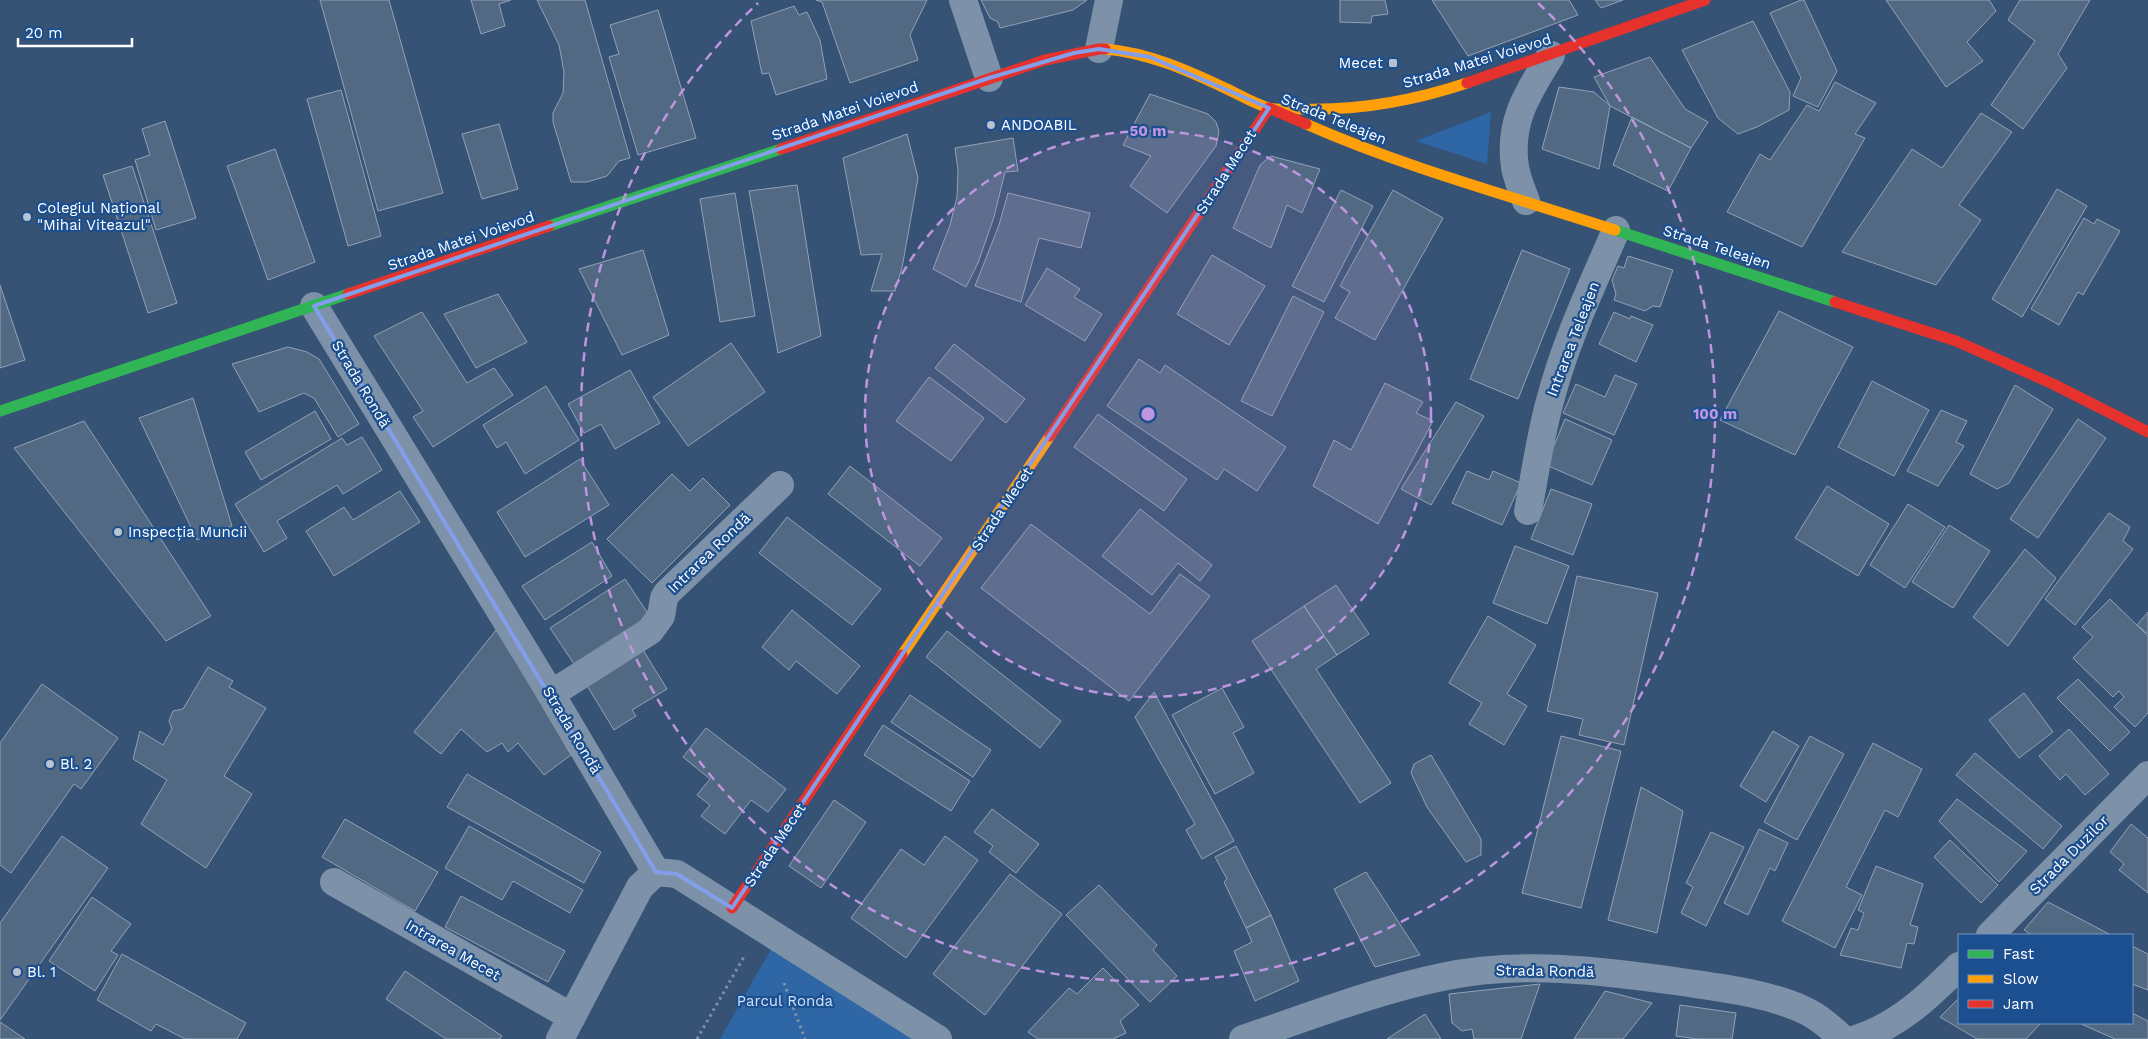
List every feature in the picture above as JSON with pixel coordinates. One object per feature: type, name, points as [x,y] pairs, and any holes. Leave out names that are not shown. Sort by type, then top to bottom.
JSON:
[{"type":"street","points":[[963,0],[989,78]]},
{"type":"street","points":[[1099,50],[1109,0]]},
{"type":"street","name":"Strada Matei Voievod","points":[[0,411],[1045,60],[1099,50],[1124,51],[1180,67],[1268,108],[1319,110],[1375,105],[1428,96],[1551,55],[1705,0]]},
{"type":"street","points":[[1526,201],[1515,168],[1513,132],[1524,98],[1551,55]]},
{"type":"street","name":"Strada Teleajen","points":[[1268,108],[1358,147],[1428,171],[1956,341],[2021,367],[2148,432]]},
{"type":"street","name":"Strada Mecet","points":[[732,908],[1113,344],[1268,108]]},
{"type":"street","name":"Intrarea Teleajen","points":[[1528,511],[1550,402],[1560,367],[1573,331],[1616,230]]},
{"type":"street","name":"Strada Rondă","points":[[314,306],[551,694],[656,872]]},
{"type":"street","name":"Intrarea Rondă","points":[[551,694],[650,631],[661,616],[664,598],[667,593],[780,485]]},
{"type":"street","name":"Strada Duzilor","points":[[1991,934],[2148,775]]},
{"type":"street","points":[[566,1028],[640,887],[656,872],[677,874],[938,1039]]},
{"type":"street","name":"Intrarea Mecet","points":[[334,882],[566,1028]]},
{"type":"street","points":[[1856,1039],[1875,1033],[1897,1020],[1930,994],[1958,967]]},
{"type":"street","name":"Strada Rondă","points":[[1243,1039],[1390,990],[1442,977],[1501,968],[1571,969],[1716,987],[1779,1001],[1804,1010],[1823,1022],[1843,1039]]},
{"type":"path","points":[[697,1039],[762,926]]},
{"type":"highlighted area","points":[[1099,49],[1150,57],[1269,108],[732,908],[677,874],[656,872],[314,306],[989,78],[1074,53]]},
{"type":"green space","points":[[1491,112],[1487,164],[1416,141]]},
{"type":"green space","name":"Parcul Ronda","points":[[771,949],[914,1039],[720,1039]]},
{"type":"building","points":[[320,0],[389,0],[443,193],[378,211]]},
{"type":"building","points":[[471,0],[511,0],[499,4],[505,26],[481,34]]},
{"type":"building","points":[[537,0],[585,0],[630,158],[619,161],[607,176],[587,182],[571,182],[553,122],[553,113],[563,93],[564,72],[559,45]]},
{"type":"building","points":[[816,0],[927,0],[910,35],[918,60],[850,83],[822,2]]},
{"type":"building","points":[[981,0],[1087,0],[1073,10],[1000,28],[998,22],[990,18]]},
{"type":"building","points":[[1340,0],[1385,0],[1388,14],[1372,16],[1371,23],[1340,22]]},
{"type":"building","points":[[1432,0],[1569,0],[1578,15],[1468,56]]},
{"type":"building","points":[[1595,0],[1623,0],[1601,8]]},
{"type":"building","points":[[1804,0],[1837,71],[1818,107],[1793,96],[1801,78],[1770,13]]},
{"type":"building","points":[[1886,0],[1989,0],[1996,11],[1967,42],[1983,61],[1946,87]]},
{"type":"building","points":[[2020,0],[2090,0],[2058,54],[2067,68],[2023,129],[1991,105],[2035,41],[2008,20]]},
{"type":"building","points":[[794,6],[799,15],[807,12],[820,40],[827,79],[776,95],[769,73],[762,74],[751,21]]},
{"type":"building","points":[[658,10],[696,138],[638,155],[609,57],[619,54],[610,25]]},
{"type":"building","points":[[1753,21],[1790,92],[1789,110],[1757,127],[1738,134],[1718,118],[1682,50]]},
{"type":"building","points":[[1650,57],[1685,109],[1708,122],[1691,148],[1610,106],[1594,77]]},
{"type":"building","points":[[1835,82],[1876,103],[1855,134],[1865,138],[1802,247],[1727,212],[1760,154],[1770,160],[1807,105],[1819,111]]},
{"type":"building","points":[[1559,87],[1594,92],[1610,106],[1599,169],[1542,149]]},
{"type":"building","points":[[341,90],[381,236],[348,246],[307,99]]},
{"type":"building","points":[[1150,94],[1208,114],[1216,122],[1219,131],[1216,146],[1167,213],[1130,186],[1151,156],[1123,145]]},
{"type":"building","points":[[1981,113],[2012,132],[1959,205],[1981,220],[1936,285],[1842,252],[1912,149],[1942,168]]},
{"type":"building","points":[[1632,117],[1691,148],[1668,191],[1613,165]]},
{"type":"building","points":[[165,121],[196,218],[156,230],[135,160],[150,155],[142,129]]},
{"type":"building","points":[[499,124],[518,189],[482,199],[462,134]]},
{"type":"building","points":[[907,134],[918,178],[902,268],[895,291],[871,291],[882,254],[861,255],[843,158]]},
{"type":"building","points":[[1013,138],[1018,171],[1005,172],[994,217],[978,263],[966,287],[933,269],[950,225],[957,197],[958,170],[955,148]]},
{"type":"building","points":[[275,149],[315,262],[268,280],[227,166]]},
{"type":"building","points":[[1271,156],[1320,169],[1302,213],[1287,205],[1271,248],[1233,228],[1260,165]]},
{"type":"building","points":[[132,166],[177,303],[148,313],[103,175]]},
{"type":"building","points":[[797,185],[821,336],[778,353],[749,191]]},
{"type":"building","points":[[2057,189],[2087,206],[2022,317],[1992,299]]},
{"type":"building","points":[[1341,190],[1373,206],[1324,302],[1292,286]]},
{"type":"building","points":[[1393,190],[1443,218],[1375,340],[1335,318],[1350,292],[1340,286]]},
{"type":"building","points":[[735,193],[755,316],[720,322],[700,199]]},
{"type":"building","points":[[1008,193],[1090,213],[1081,248],[1039,238],[1021,302],[975,286],[999,225]]},
{"type":"building","points":[[2084,218],[2094,224],[2097,219],[2120,231],[2083,295],[2078,292],[2059,325],[2031,309]]},
{"type":"building","points":[[643,250],[669,335],[622,355],[579,269]]},
{"type":"building","points":[[1522,250],[1570,269],[1518,399],[1470,379]]},
{"type":"building","points":[[1212,255],[1265,286],[1229,345],[1177,314]]},
{"type":"building","points":[[1628,256],[1673,270],[1660,307],[1653,306],[1645,311],[1614,300],[1616,294],[1612,280],[1618,266],[1624,268]]},
{"type":"building","points":[[1047,268],[1080,289],[1074,297],[1102,314],[1085,341],[1025,305]]},
{"type":"building","points":[[0,285],[25,360],[0,368]]},
{"type":"building","points":[[498,294],[527,342],[476,368],[444,314]]},
{"type":"building","points":[[1293,296],[1324,312],[1272,416],[1241,401]]},
{"type":"building","points":[[1779,311],[1853,347],[1795,455],[1720,420]]},
{"type":"building","points":[[422,312],[467,383],[494,368],[513,395],[433,447],[413,417],[423,411],[374,336]]},
{"type":"building","points":[[1614,312],[1630,319],[1631,316],[1653,325],[1636,362],[1599,344]]},
{"type":"building","points":[[731,343],[765,392],[688,446],[653,397]]},
{"type":"building","points":[[954,344],[1025,399],[1006,423],[935,368]]},
{"type":"building","points":[[288,347],[307,352],[319,359],[359,424],[338,437],[314,398],[304,393],[259,412],[232,364]]},
{"type":"building","points":[[1139,359],[1160,373],[1165,365],[1286,447],[1257,491],[1224,469],[1217,480],[1107,406]]},
{"type":"building","points":[[630,370],[660,423],[615,449],[601,424],[584,433],[568,404]]},
{"type":"building","points":[[1615,375],[1637,384],[1614,435],[1563,413],[1576,384],[1605,397]]},
{"type":"building","points":[[929,377],[984,418],[951,461],[896,421]]},
{"type":"building","points":[[1872,381],[1929,410],[1894,476],[1838,447]]},
{"type":"building","points":[[1385,383],[1423,402],[1416,413],[1433,421],[1378,524],[1313,486],[1334,440],[1351,450]]},
{"type":"building","points":[[2015,385],[2053,409],[2009,483],[1997,489],[1970,474]]},
{"type":"building","points":[[546,386],[579,440],[525,474],[506,442],[497,448],[483,425]]},
{"type":"building","points":[[193,398],[232,526],[197,540],[139,418]]},
{"type":"building","points":[[1456,402],[1484,416],[1431,505],[1401,489]]},
{"type":"building","points":[[1941,410],[1967,421],[1956,442],[1964,446],[1938,486],[1907,471]]},
{"type":"building","points":[[315,411],[331,439],[261,480],[245,452]]},
{"type":"building","points":[[1098,414],[1187,479],[1164,511],[1074,447]]},
{"type":"building","points":[[1565,419],[1612,440],[1592,485],[1546,465]]},
{"type":"building","points":[[2078,419],[2106,438],[2038,538],[2010,519]]},
{"type":"building","name":"Inspecția Muncii","points":[[84,421],[211,616],[166,641],[14,448]]},
{"type":"building","points":[[362,437],[382,470],[343,494],[337,485],[277,521],[287,538],[264,552],[235,504],[342,438],[347,445]]},
{"type":"building","points":[[580,459],[609,505],[525,557],[497,512]]},
{"type":"building","points":[[850,466],[942,538],[920,566],[828,494]]},
{"type":"building","points":[[1467,471],[1489,480],[1493,471],[1521,483],[1502,525],[1452,503]]},
{"type":"building","points":[[672,474],[690,491],[703,478],[730,505],[652,583],[607,539]]},
{"type":"building","points":[[1827,486],[1889,524],[1858,576],[1795,538]]},
{"type":"building","points":[[1551,489],[1592,504],[1573,555],[1531,539]]},
{"type":"building","points":[[400,491],[420,522],[334,576],[306,531],[344,507],[353,520]]},
{"type":"building","points":[[1908,504],[1945,527],[1905,588],[1870,565]]},
{"type":"building","points":[[1140,509],[1212,565],[1200,581],[1178,563],[1152,595],[1102,556]]},
{"type":"building","points":[[2109,513],[2130,527],[2123,541],[2133,549],[2075,625],[2045,599]]},
{"type":"building","points":[[787,517],[881,589],[852,625],[759,553]]},
{"type":"building","points":[[1031,524],[1150,614],[1180,574],[1210,596],[1129,701],[981,588]]},
{"type":"building","points":[[1949,525],[1990,551],[1953,608],[1912,582]]},
{"type":"building","points":[[592,542],[612,576],[545,620],[522,586]]},
{"type":"building","points":[[1515,546],[1569,566],[1547,624],[1493,603]]},
{"type":"building","points":[[2025,549],[2056,578],[2008,646],[1973,617]]},
{"type":"building","points":[[1577,576],[1658,593],[1624,745],[1579,735],[1583,719],[1547,711]]},
{"type":"building","points":[[625,579],[651,618],[576,667],[550,628]]},
{"type":"building","points":[[1336,585],[1369,634],[1337,655],[1304,606]]},
{"type":"building","points":[[2110,599],[2148,636],[2148,713],[2135,727],[2114,707],[2124,697],[2119,691],[2113,697],[2073,658],[2093,637],[2082,627]]},
{"type":"building","points":[[1304,606],[1337,655],[1316,669],[1391,783],[1360,803],[1252,641]]},
{"type":"building","points":[[792,610],[860,666],[837,694],[796,661],[789,670],[762,647]]},
{"type":"building","points":[[2148,612],[2148,634],[2137,625]]},
{"type":"building","points":[[1488,616],[1536,645],[1507,694],[1527,706],[1504,745],[1469,724],[1482,703],[1449,683]]},
{"type":"building","points":[[497,629],[571,755],[544,775],[518,743],[508,752],[502,743],[487,752],[461,729],[441,754],[414,732]]},
{"type":"building","points":[[947,631],[1061,721],[1040,748],[926,657]]},
{"type":"building","points":[[643,650],[667,689],[632,710],[636,716],[614,730],[586,684]]},
{"type":"building","points":[[208,667],[233,681],[229,687],[266,708],[224,776],[252,794],[206,868],[141,824],[167,780],[133,759],[140,731],[163,745],[172,729],[169,721],[173,711],[183,709]]},
{"type":"building","points":[[2078,679],[2130,732],[2110,751],[2057,698]]},
{"type":"building","name":"Bl. 2","points":[[42,684],[118,738],[81,789],[74,784],[11,873],[0,865],[0,743]]},
{"type":"building","points":[[1222,688],[1244,727],[1233,733],[1254,773],[1215,794],[1172,715]]},
{"type":"building","points":[[1154,692],[1234,841],[1202,859],[1186,830],[1195,824],[1135,717]]},
{"type":"building","points":[[2024,693],[2053,732],[2019,758],[1989,720]]},
{"type":"building","points":[[910,695],[991,750],[973,777],[891,722]]},
{"type":"building","points":[[883,725],[970,781],[951,811],[864,755]]},
{"type":"building","points":[[706,728],[786,789],[768,812],[751,800],[725,834],[701,816],[710,805],[697,795],[710,779],[683,757]]},
{"type":"building","points":[[2069,729],[2109,774],[2085,795],[2066,774],[2060,780],[2039,756]]},
{"type":"building","points":[[1773,731],[1799,746],[1766,802],[1740,786]]},
{"type":"building","points":[[1561,736],[1621,751],[1581,908],[1522,893]]},
{"type":"building","points":[[1810,736],[1844,754],[1797,840],[1764,822]]},
{"type":"building","points":[[1873,743],[1922,769],[1898,817],[1885,810],[1846,887],[1862,895],[1835,948],[1782,921]]},
{"type":"building","points":[[1975,753],[2062,826],[2043,849],[1956,775]]},
{"type":"building","points":[[1431,755],[1481,839],[1481,855],[1466,862],[1427,807],[1411,773],[1414,764]]},
{"type":"building","points":[[467,774],[601,852],[584,883],[447,807]]},
{"type":"building","points":[[1641,787],[1683,811],[1657,933],[1608,920]]},
{"type":"building","points":[[1957,799],[2027,851],[1999,882],[1939,821]]},
{"type":"building","points":[[834,800],[866,822],[821,888],[789,866]]},
{"type":"building","points":[[992,809],[1039,844],[1016,873],[989,852],[993,846],[974,832]]},
{"type":"building","points":[[345,819],[438,872],[415,911],[322,857]]},
{"type":"building","points":[[2131,824],[2148,838],[2148,893],[2119,870],[2124,864],[2110,852]]},
{"type":"building","points":[[469,826],[583,890],[570,913],[513,881],[502,900],[445,868]]},
{"type":"building","points":[[1759,829],[1788,843],[1775,871],[1770,868],[1748,915],[1724,903]]},
{"type":"building","points":[[1711,832],[1744,847],[1706,926],[1681,913],[1693,887],[1686,883]]},
{"type":"building","name":"Bl. 1","points":[[62,836],[108,868],[0,1020],[0,923]]},
{"type":"building","points":[[945,836],[978,860],[906,958],[851,918],[901,849],[924,865]]},
{"type":"building","points":[[1950,840],[1998,885],[1981,903],[1934,857]]},
{"type":"building","points":[[1236,846],[1271,915],[1246,928],[1224,882],[1227,879],[1215,857]]},
{"type":"building","points":[[1876,866],[1923,884],[1910,925],[1918,927],[1914,944],[1907,943],[1901,968],[1840,955],[1851,928],[1858,930],[1864,913],[1858,910]]},
{"type":"building","points":[[1366,872],[1420,955],[1375,967],[1334,889]]},
{"type":"building","points":[[1010,874],[1062,914],[985,1015],[933,974]]},
{"type":"building","points":[[1099,885],[1157,945],[1153,950],[1177,976],[1150,1002],[1066,915]]},
{"type":"building","points":[[461,896],[565,951],[548,982],[445,927]]},
{"type":"building","points":[[92,897],[131,924],[111,951],[118,955],[95,991],[49,961]]},
{"type":"building","points":[[2048,902],[2109,934],[2030,934],[2024,930]]},
{"type":"building","points":[[1271,915],[1299,981],[1255,1001],[1234,951],[1252,942],[1246,928]]},
{"type":"building","points":[[2133,946],[2148,954],[2148,990],[2133,984]]},
{"type":"building","points":[[122,954],[246,1023],[237,1039],[185,1039],[156,1024],[151,1031],[97,1000]]},
{"type":"building","points":[[1103,968],[1139,1005],[1120,1021],[1126,1033],[1113,1039],[1038,1039],[1028,1032],[1069,988],[1077,994]]},
{"type":"building","points":[[405,971],[502,1036],[500,1039],[446,1039],[386,999]]},
{"type":"building","points":[[1540,984],[1521,1039],[1474,1039],[1472,1029],[1462,1031],[1452,1023],[1449,994]]},
{"type":"building","points":[[1605,991],[1652,1003],[1623,1039],[1574,1039]]},
{"type":"building","points":[[1958,999],[1958,1024],[2040,1024],[2026,1039],[1977,1039],[1940,1017]]},
{"type":"building","points":[[1680,1005],[1736,1013],[1732,1039],[1698,1039],[1676,1036]]},
{"type":"building","points":[[1425,1014],[1441,1039],[1387,1039]]},
{"type":"building","points":[[2133,1014],[2148,1021],[2148,1039],[2115,1039],[2081,1024],[2133,1024]]},
{"type":"building","points":[[0,1022],[25,1039],[0,1039]]},
{"type":"traffic: fast","points":[[549,226],[781,149]]},
{"type":"traffic: fast","points":[[1615,230],[1835,302]]},
{"type":"traffic: fast","points":[[0,411],[348,294]]},
{"type":"traffic: slow","points":[[1105,49],[1137,54],[1168,63],[1258,104],[1276,109],[1342,108],[1384,104],[1426,95],[1467,83]]},
{"type":"traffic: slow","points":[[1306,124],[1420,168],[1615,230]]},
{"type":"traffic: slow","points":[[902,655],[1050,436]]},
{"type":"traffic: jam","points":[[1467,83],[1705,0]]},
{"type":"traffic: jam","points":[[781,149],[1045,60],[1105,49]]},
{"type":"traffic: jam","points":[[1050,436],[1269,108],[1306,124]]},
{"type":"traffic: jam","points":[[348,294],[549,226]]},
{"type":"traffic: jam","points":[[1835,302],[1956,341],[2053,384],[2148,432]]},
{"type":"traffic: jam","points":[[732,908],[902,655]]},
{"type":"place","name":"Mecet","points":[[1393,63]]},
{"type":"place","name":"ANDOABIL","points":[[991,125]]},
{"type":"place","name":"Colegiul Național \"Mihai Viteazul\"","points":[[27,217]]},
{"type":"place","name":"Inspecția Muncii","points":[[118,532]]},
{"type":"place","name":"Bl. 2","points":[[50,764]]},
{"type":"place","name":"Bl. 1","points":[[17,972]]}]
